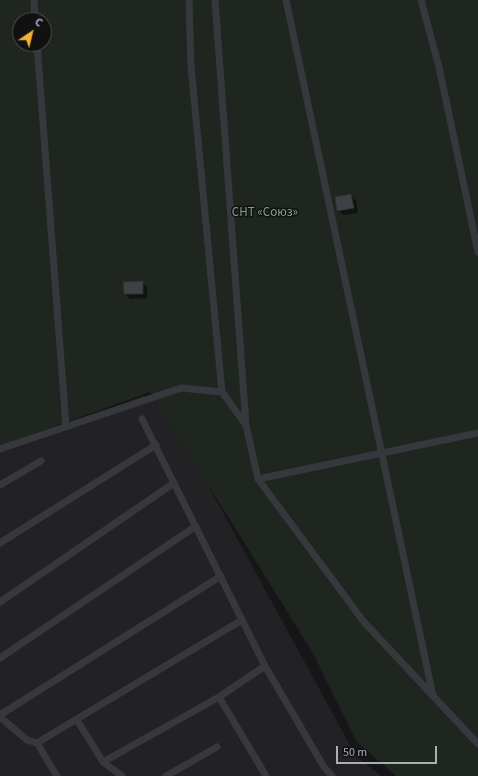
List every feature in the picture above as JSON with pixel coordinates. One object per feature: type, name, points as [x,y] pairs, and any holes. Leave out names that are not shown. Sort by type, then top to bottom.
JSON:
[{"type":"lane","points":[[34,0],[35,12]]},
{"type":"lane","points":[[189,0],[191,66],[222,392],[246,426]]},
{"type":"lane","points":[[215,0],[246,426],[258,479],[364,622],[478,744]]},
{"type":"lane","points":[[286,0],[433,696]]},
{"type":"lane","points":[[421,0],[439,68],[478,252]]},
{"type":"lane","points":[[38,52],[66,426]]},
{"type":"lane","points":[[0,449],[181,388],[222,392]]},
{"type":"lane","points":[[142,419],[265,666],[324,767],[332,776]]},
{"type":"lane","points":[[258,479],[478,433]]},
{"type":"lane","points":[[0,543],[156,445]]},
{"type":"lane","points":[[0,485],[40,461]]},
{"type":"lane","points":[[0,602],[174,483]]},
{"type":"lane","points":[[0,658],[196,526]]},
{"type":"lane","points":[[57,776],[37,743],[27,740],[0,716],[220,576]]},
{"type":"lane","points":[[37,743],[242,620]]},
{"type":"lane","points":[[103,762],[219,697],[265,666]]},
{"type":"lane","points":[[219,697],[266,776]]},
{"type":"lane","points":[[77,720],[103,762],[122,776]]},
{"type":"lane","points":[[166,776],[218,747]]},
{"type":"shaded area","points":[[143,396],[162,401],[356,756],[381,776],[0,776],[0,451]]},
{"type":"green space","name":"СНТ «Союз»","points":[[0,0],[478,0],[478,776],[396,776],[356,741],[313,653],[150,392],[0,446]]},
{"type":"building","points":[[351,194],[354,208],[337,211],[335,197]]},
{"type":"building","points":[[143,281],[143,294],[124,294],[123,282]]}]
